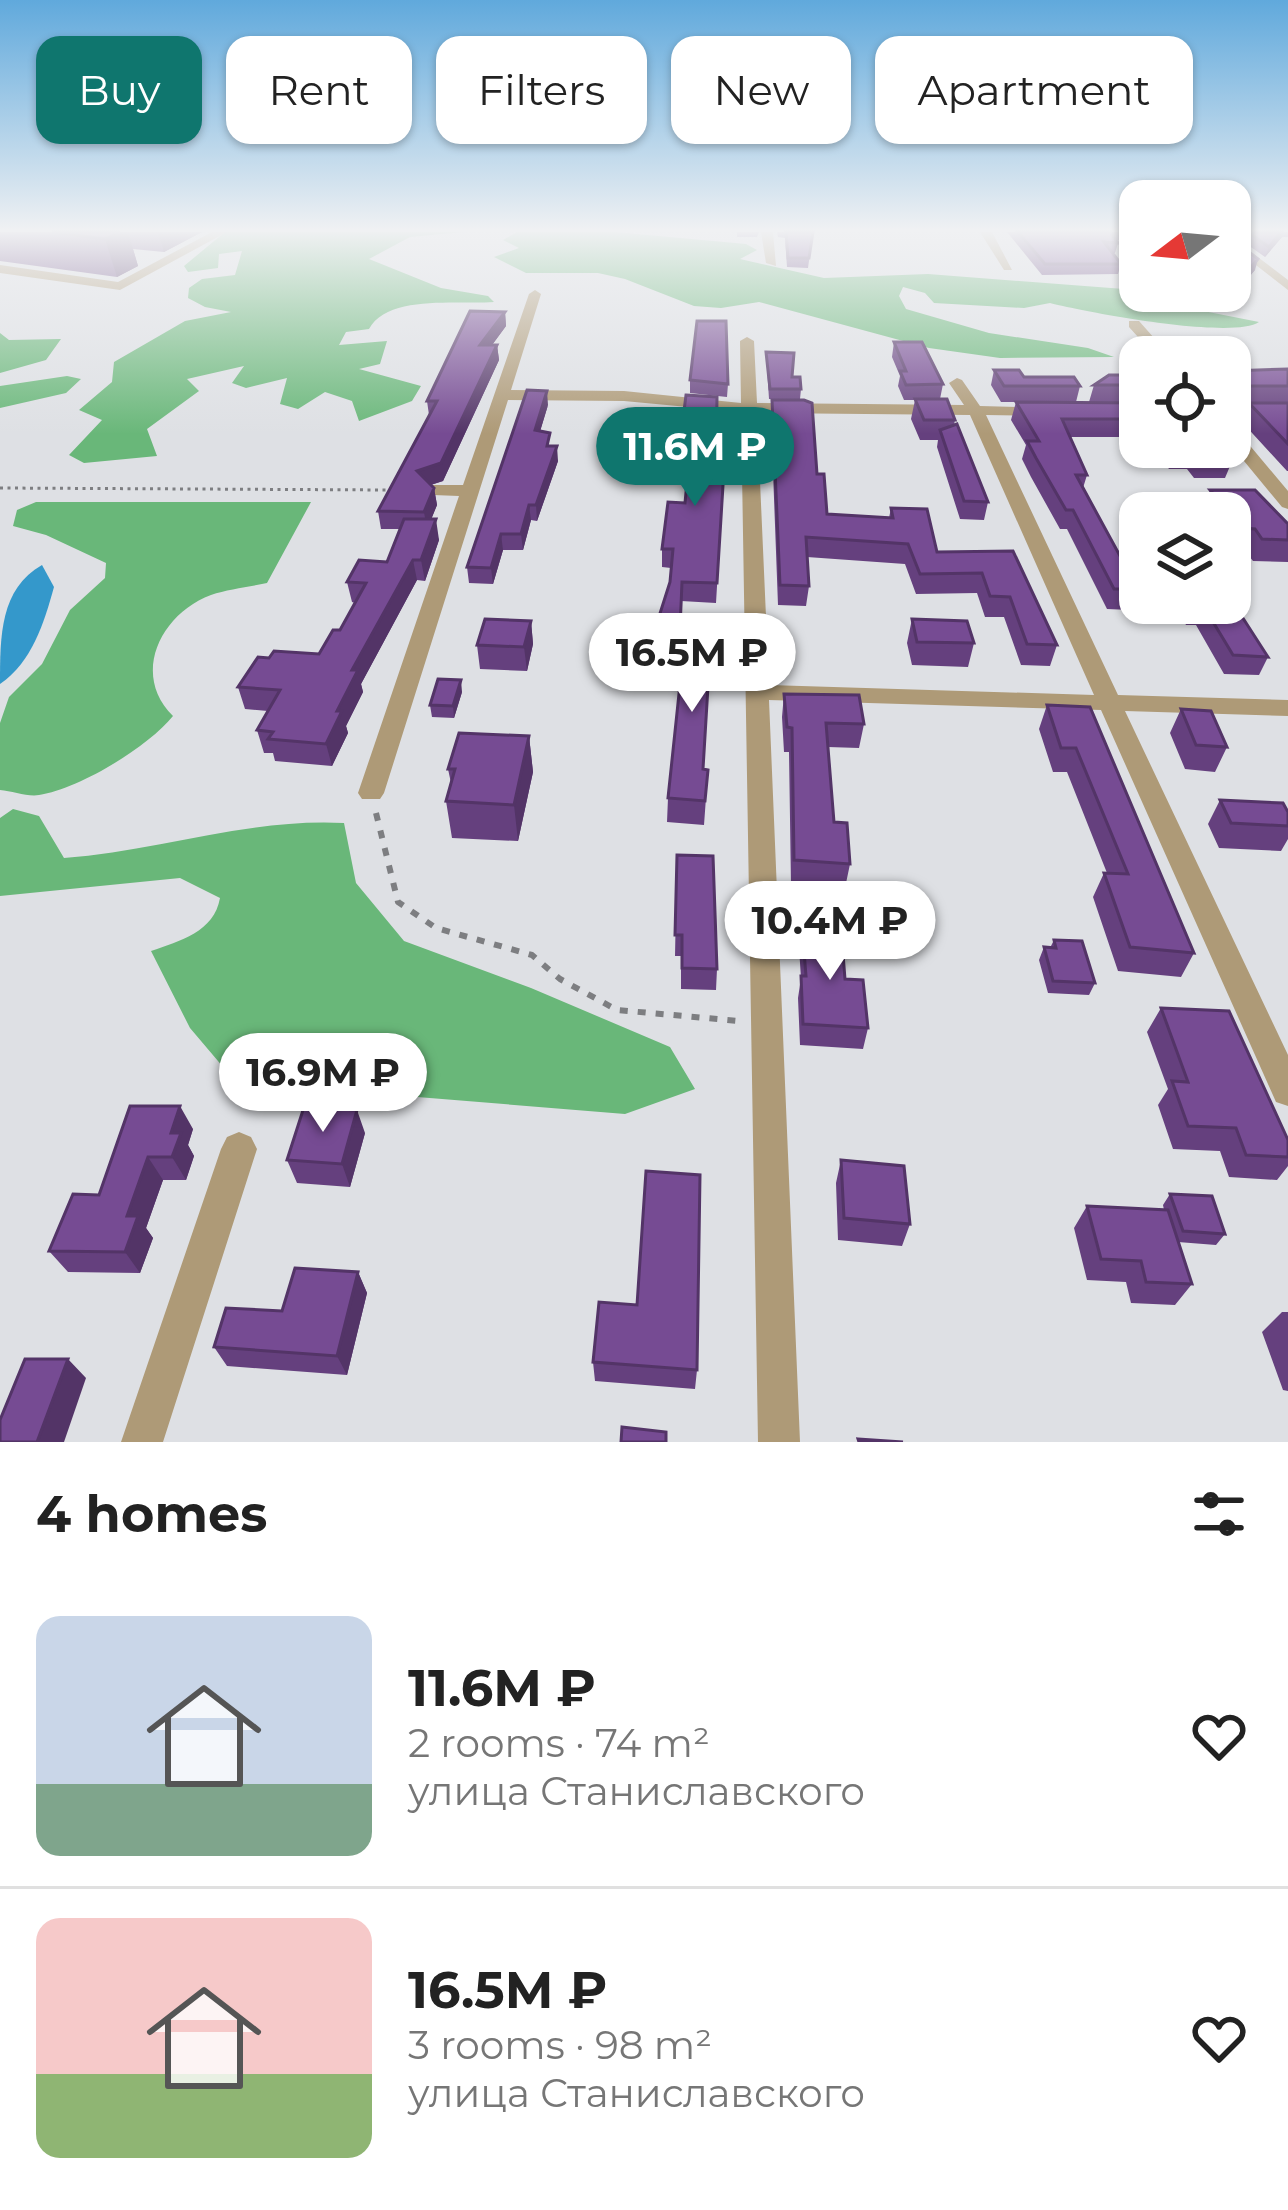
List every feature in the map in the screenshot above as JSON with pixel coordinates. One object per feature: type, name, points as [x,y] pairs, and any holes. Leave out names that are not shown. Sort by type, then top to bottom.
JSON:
[{"type":"street","points":[[371,793],[534,299]]},
{"type":"street","points":[[1134,324],[1145,336]]},
{"type":"street","points":[[747,341],[779,1442]]},
{"type":"street","points":[[957,383],[976,411],[1288,1091]]},
{"type":"street","points":[[501,395],[624,396],[748,408],[1070,411]]},
{"type":"street","points":[[1251,412],[1288,412]]},
{"type":"street","points":[[1251,458],[1288,503]]},
{"type":"street","points":[[433,490],[469,491]]},
{"type":"street","points":[[760,692],[1288,708]]},
{"type":"street","points":[[142,1442],[239,1149]]},
{"type":"path","points":[[0,488],[433,490]]},
{"type":"path","points":[[371,793],[398,902],[436,928],[532,955],[560,979],[617,1010],[769,1023]]},
{"type":"green space","points":[[190,299],[494,302],[408,306],[378,318],[369,329],[346,332],[339,345],[387,341],[380,364],[359,369],[421,386],[412,401],[359,421],[352,401],[325,392],[298,409],[280,404],[287,378],[246,388],[232,383],[244,366],[187,379],[199,391],[147,429],[157,456],[84,463],[69,455],[102,420],[79,410],[112,382],[114,362],[185,321],[231,312]]},
{"type":"green space","points":[[677,299],[901,299],[906,309],[989,333],[1088,348],[1114,357],[1000,358],[929,348],[759,302],[721,308]]},
{"type":"green space","points":[[931,299],[1119,299],[1119,312],[1208,312],[1259,322],[1220,328],[1124,318],[1050,303],[1024,308]]},
{"type":"green space","points":[[0,333],[9,340],[61,339],[46,360],[0,373]]},
{"type":"green space","points":[[67,376],[81,379],[66,393],[0,408],[0,386]]},
{"type":"green space","points":[[36,502],[311,502],[267,583],[211,595],[193,604],[165,631],[153,665],[160,700],[173,716],[162,728],[92,776],[35,795],[0,790],[0,723],[9,697],[42,664],[70,610],[105,578],[106,563],[46,535],[13,526],[17,510]]},
{"type":"green space","points":[[13,809],[39,816],[64,858],[273,825],[344,823],[356,883],[404,941],[670,1047],[695,1089],[625,1114],[405,1096],[287,1098],[229,1074],[190,1028],[151,951],[203,927],[220,898],[180,878],[0,896],[0,818]]},
{"type":"water","points":[[42,565],[54,587],[46,614],[29,653],[0,684],[2,632],[10,601],[28,575]]},
{"type":"building","points":[[470,311],[505,312],[480,345],[497,345],[441,463],[417,471],[434,488],[424,512],[378,511],[437,401],[427,401]]},
{"type":"building","points":[[697,321],[726,321],[728,384],[690,380]]},
{"type":"building","points":[[894,342],[922,342],[943,384],[906,385],[900,371],[906,371]]},
{"type":"building","points":[[766,352],[794,353],[792,377],[800,377],[801,389],[770,389]]},
{"type":"building","points":[[1288,369],[1288,386],[1251,386],[1251,370]]},
{"type":"building","points":[[994,370],[1019,370],[1024,377],[1074,377],[1080,386],[1004,386]]},
{"type":"building","points":[[1109,375],[1119,375],[1119,385],[1094,385]]},
{"type":"building","points":[[527,390],[547,391],[535,430],[550,433],[547,446],[557,446],[521,534],[501,534],[491,568],[467,567]]},
{"type":"building","points":[[686,395],[717,397],[716,468],[724,469],[717,583],[682,582],[680,629],[656,626],[670,582],[673,549],[662,549],[668,502],[685,503],[690,451],[679,451]]},
{"type":"building","points":[[915,399],[947,399],[955,420],[924,420]]},
{"type":"building","points":[[772,400],[812,403],[817,474],[824,474],[827,514],[893,518],[891,508],[927,509],[937,552],[1013,551],[1057,645],[1027,644],[1010,597],[990,596],[982,573],[920,574],[908,544],[806,537],[809,586],[780,585]]},
{"type":"building","points":[[1016,402],[1119,403],[1119,419],[1062,419],[1087,475],[1076,475],[1119,554],[1119,589],[1114,589],[1073,510],[1066,510],[1027,441],[1039,441]]},
{"type":"building","points":[[1251,403],[1288,403],[1288,444],[1251,405]]},
{"type":"building","points":[[957,424],[988,502],[964,501],[940,430]]},
{"type":"building","points":[[1255,490],[1288,524],[1288,540],[1262,539],[1251,529],[1251,492],[1212,492]]},
{"type":"building","points":[[404,519],[436,519],[421,560],[413,560],[352,670],[358,670],[326,744],[268,739],[273,732],[257,730],[280,690],[238,687],[258,657],[269,658],[274,651],[319,654],[333,630],[340,630],[366,583],[347,582],[359,560],[387,562]]},
{"type":"building","points":[[687,618],[712,620],[705,801],[668,798]]},
{"type":"building","points":[[485,619],[531,621],[524,647],[477,645]]},
{"type":"building","points":[[912,619],[967,621],[974,643],[917,642]]},
{"type":"building","points":[[1214,624],[1247,624],[1268,657],[1233,655]]},
{"type":"building","points":[[438,679],[461,680],[453,706],[430,705]]},
{"type":"building","points":[[784,694],[859,695],[864,724],[826,723],[834,822],[847,823],[850,864],[794,860],[792,728],[787,727]]},
{"type":"building","points":[[1047,705],[1090,707],[1194,953],[1130,947],[1104,873],[1128,874],[1076,748],[1061,748]]},
{"type":"building","points":[[1181,709],[1211,711],[1227,747],[1196,745]]},
{"type":"building","points":[[459,733],[529,736],[514,805],[446,801],[455,769],[448,769]]},
{"type":"building","points":[[1220,800],[1283,803],[1288,826],[1231,823]]},
{"type":"building","points":[[677,855],[713,856],[717,969],[682,968],[682,935],[675,935]]},
{"type":"building","points":[[802,926],[841,929],[845,979],[863,980],[868,1028],[803,1024]]},
{"type":"building","points":[[1054,940],[1082,941],[1095,983],[1053,981],[1044,947],[1056,948]]},
{"type":"building","points":[[1161,1008],[1229,1011],[1288,1140],[1288,1157],[1246,1155],[1236,1128],[1188,1126],[1172,1081],[1188,1082]]},
{"type":"building","points":[[130,1106],[180,1106],[171,1133],[181,1133],[172,1157],[148,1157],[127,1216],[138,1216],[125,1252],[49,1251],[73,1194],[99,1195]]},
{"type":"building","points":[[304,1107],[357,1110],[342,1164],[287,1160]]},
{"type":"building","points":[[841,1160],[904,1166],[910,1224],[844,1218]]},
{"type":"building","points":[[646,1171],[700,1175],[697,1370],[593,1362],[599,1302],[637,1305]]},
{"type":"building","points":[[1170,1194],[1212,1196],[1225,1234],[1183,1231]]},
{"type":"building","points":[[1087,1206],[1168,1210],[1192,1284],[1146,1282],[1141,1261],[1101,1259]]},
{"type":"building","points":[[295,1268],[358,1272],[337,1356],[214,1347],[226,1308],[282,1311]]},
{"type":"building","points":[[25,1359],[68,1359],[37,1442],[0,1442],[0,1420]]},
{"type":"building","points":[[622,1427],[666,1432],[666,1442],[621,1442]]}]
